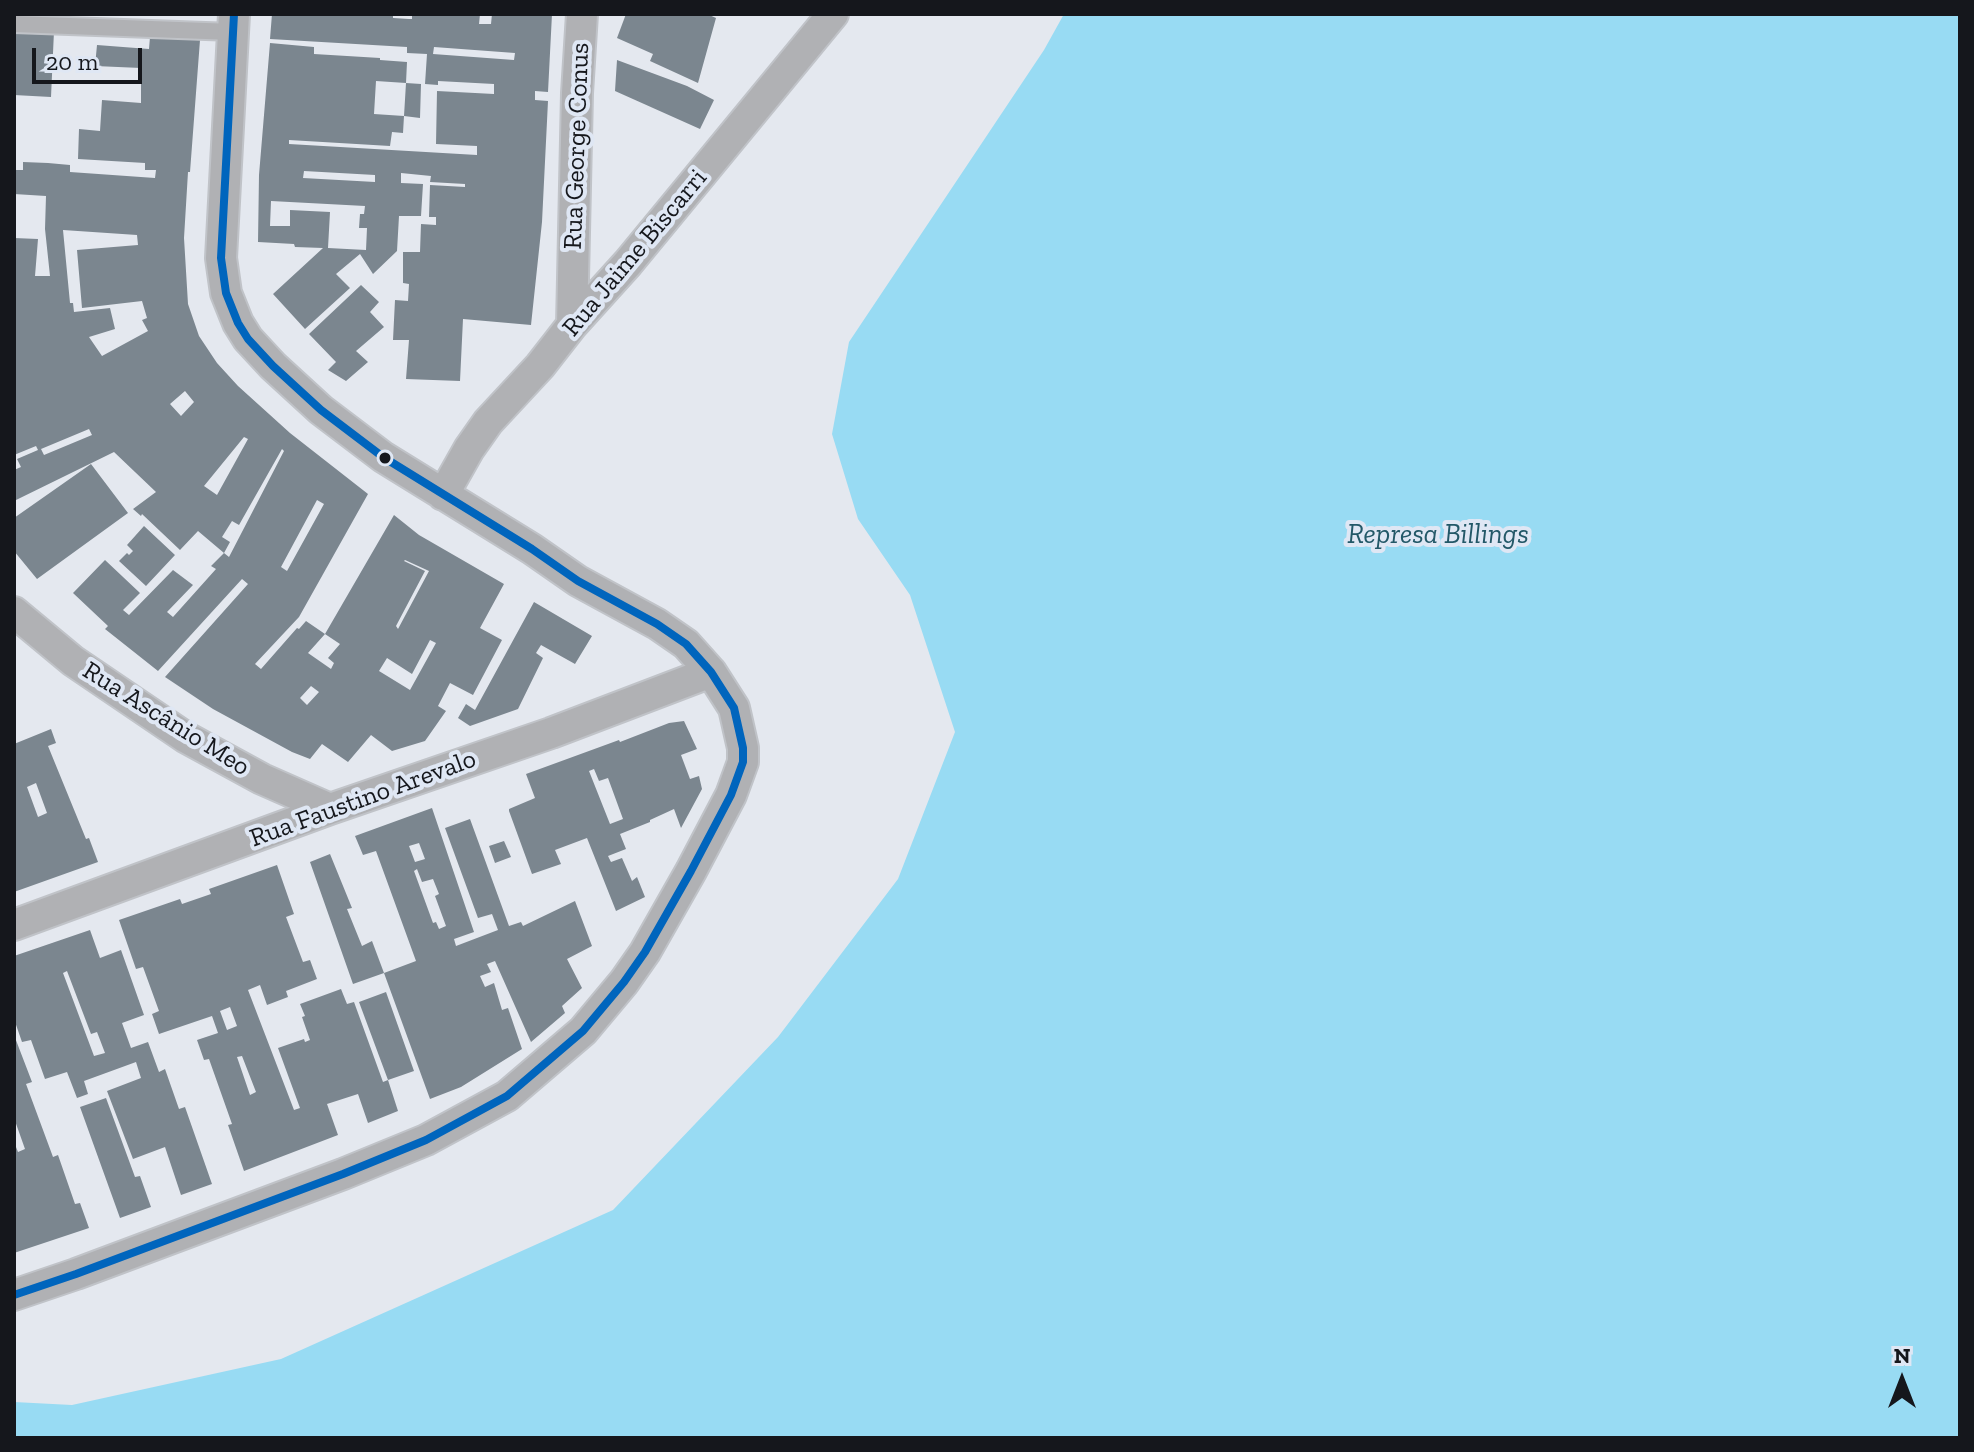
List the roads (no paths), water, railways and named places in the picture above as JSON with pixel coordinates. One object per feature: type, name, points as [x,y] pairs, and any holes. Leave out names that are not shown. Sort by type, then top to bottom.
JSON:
[{"type":"street","name":"Rua George Conus","points":[[572,325],[577,93],[582,14]]},
{"type":"street","name":"Rua Jaime Biscarri","points":[[443,495],[488,422],[628,263],[833,14]]},
{"type":"street","points":[[14,1295],[343,1174],[426,1140],[507,1096],[583,1031],[645,952],[731,795],[743,762],[741,734],[734,708],[711,672],[686,644],[657,624],[578,581],[383,457],[321,410],[248,339],[226,293],[221,258],[233,23]]},
{"type":"street","name":"Rua Ascânio Meo","points":[[14,612],[73,661],[185,737],[262,779],[330,809]]},
{"type":"street","name":"Rua Faustino Arevalo","points":[[14,925],[330,809],[551,733],[711,672]]},
{"type":"lane","points":[[14,24],[233,23]]},
{"type":"water","name":"Represa Billings","points":[[1064,14],[1960,14],[1960,1438],[14,1438],[14,1402],[72,1405],[281,1359],[613,1210],[778,1037],[898,879],[955,732],[910,595],[858,519],[832,434],[849,342],[1044,50]]}]
